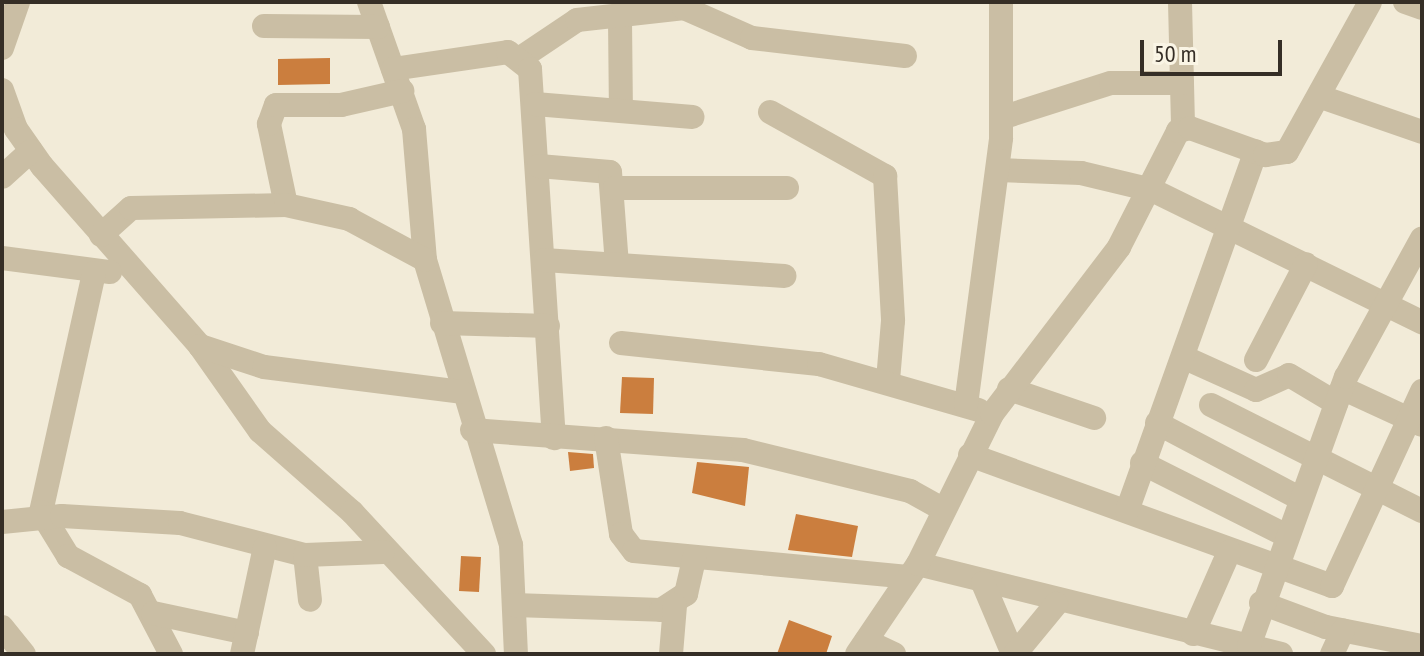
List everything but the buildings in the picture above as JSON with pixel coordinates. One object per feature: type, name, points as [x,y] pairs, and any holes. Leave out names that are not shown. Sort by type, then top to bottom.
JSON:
[{"type":"street","points":[[2,48],[18,2]]},
{"type":"street","points":[[369,2],[414,129],[425,260],[472,430],[511,545],[516,654]]},
{"type":"street","points":[[966,405],[998,170],[1001,2]]},
{"type":"street","points":[[894,654],[861,648],[913,570],[941,508],[992,414],[1119,247],[1183,128],[1180,2]]},
{"type":"street","points":[[1183,128],[1256,151],[1287,152],[1321,97],[1370,2]]},
{"type":"street","points":[[1405,2],[1422,8]]},
{"type":"street","points":[[522,57],[563,25],[593,12],[620,20],[671,5],[752,38],[905,56]]},
{"type":"street","points":[[620,20],[621,109]]},
{"type":"street","points":[[264,26],[378,27]]},
{"type":"street","points":[[286,205],[269,124],[276,105],[341,105],[397,80],[508,52],[522,57]]},
{"type":"street","points":[[522,57],[535,104],[554,438]]},
{"type":"street","points":[[1001,118],[1111,83],[1182,83]]},
{"type":"street","points":[[2,90],[31,151],[200,346],[260,431],[352,512],[383,552],[484,654]]},
{"type":"street","points":[[1321,97],[1422,132]]},
{"type":"street","points":[[535,104],[692,117]]},
{"type":"street","points":[[770,112],[885,176],[893,321],[888,381]]},
{"type":"street","points":[[2,177],[31,151]]},
{"type":"street","points":[[1127,511],[1157,423],[1233,229],[1256,151]]},
{"type":"street","points":[[539,166],[603,167],[615,188],[617,265]]},
{"type":"street","points":[[998,170],[1081,173],[1152,190],[1391,304],[1422,322]]},
{"type":"street","points":[[615,188],[787,188]]},
{"type":"street","points":[[101,235],[131,208],[286,205],[349,219],[425,260]]},
{"type":"street","points":[[1249,646],[1285,535],[1339,395],[1391,304],[1422,238]]},
{"type":"street","points":[[2,258],[94,273],[132,271]]},
{"type":"street","points":[[544,260],[784,276]]},
{"type":"street","points":[[1256,360],[1306,264]]},
{"type":"street","points":[[94,273],[43,519],[68,556],[126,583],[153,613],[171,654]]},
{"type":"street","points":[[442,323],[548,326]]},
{"type":"street","points":[[621,343],[819,364],[888,381],[992,414]]},
{"type":"street","points":[[200,346],[264,367],[461,392]]},
{"type":"street","points":[[1183,357],[1264,390],[1276,376],[1289,375],[1416,422]]},
{"type":"street","points":[[1192,441],[1226,376]]},
{"type":"street","points":[[1009,389],[1094,418]]},
{"type":"street","points":[[970,455],[1127,511],[1273,570],[1332,586],[1416,422],[1422,391]]},
{"type":"street","points":[[1211,405],[1422,511]]},
{"type":"street","points":[[1157,423],[1299,498]]},
{"type":"street","points":[[472,430],[743,450],[910,491],[941,508]]},
{"type":"street","points":[[606,438],[625,545],[694,558],[913,570],[983,583],[1056,604],[1281,654]]},
{"type":"street","points":[[1142,463],[1285,535]]},
{"type":"street","points":[[1213,498],[1232,463]]},
{"type":"street","points":[[2,522],[155,519],[305,555],[383,552]]},
{"type":"street","points":[[153,613],[245,644],[265,547]]},
{"type":"street","points":[[1193,634],[1229,552]]},
{"type":"street","points":[[305,555],[310,600]]},
{"type":"street","points":[[671,654],[675,605],[691,580],[694,558]]},
{"type":"street","points":[[983,583],[1014,654],[1056,604]]},
{"type":"street","points":[[1261,603],[1343,630],[1422,646]]},
{"type":"street","points":[[514,605],[612,611],[675,605]]},
{"type":"street","points":[[2,627],[24,654]]},
{"type":"street","points":[[1332,654],[1343,630]]}]
